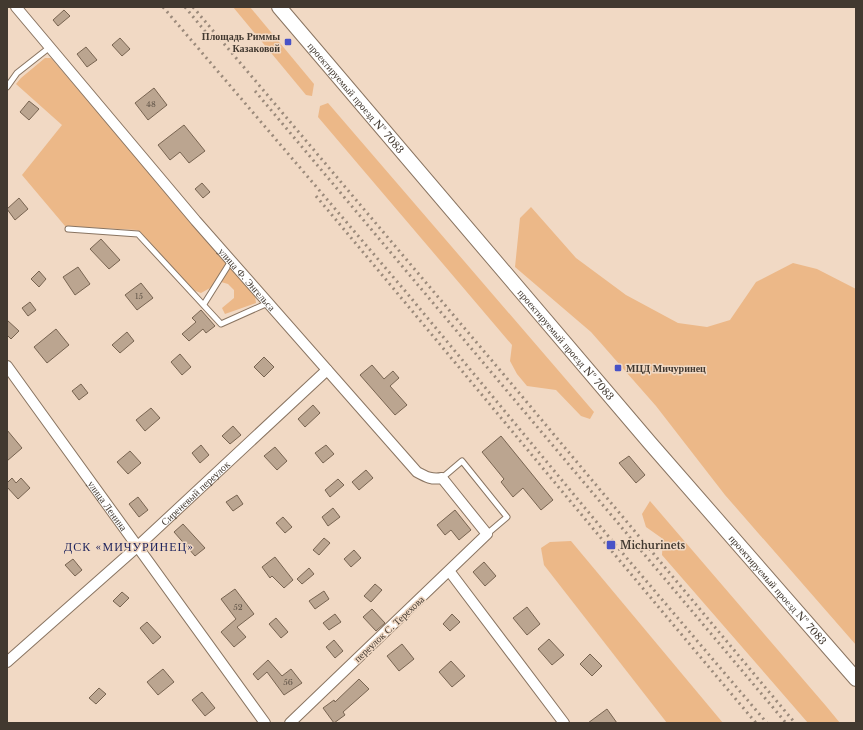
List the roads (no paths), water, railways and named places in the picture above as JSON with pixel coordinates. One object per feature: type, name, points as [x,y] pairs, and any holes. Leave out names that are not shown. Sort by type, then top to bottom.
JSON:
[{"type":"main road","name":"проектируемый проезд № 7083","points":[[278,7],[650,444],[856,679]]},
{"type":"street","name":"улица Ф. Энгельса","points":[[16,7],[231,261],[417,472],[425,477],[435,479],[442,478]]},
{"type":"street","name":"улица Ленина","points":[[7,366],[137,548],[265,723]]},
{"type":"street","name":"Сиреневый переулок","points":[[7,662],[137,548],[327,370]]},
{"type":"street","points":[[442,478],[487,534]]},
{"type":"street","name":"переулок С. Терехова","points":[[290,723],[450,572],[487,534]]},
{"type":"street","points":[[450,572],[564,723]]},
{"type":"lane","points":[[7,87],[17,73],[50,47]]},
{"type":"lane","points":[[68,229],[138,234],[198,301],[204,304],[221,324],[268,303]]},
{"type":"lane","points":[[204,304],[231,261]]},
{"type":"lane","points":[[442,478],[462,460],[507,517],[487,534]]},
{"type":"railway","points":[[163,7],[406,292],[614,543],[767,723]]},
{"type":"railway","points":[[185,7],[209,36]]},
{"type":"railway","points":[[193,7],[510,382],[795,723]]},
{"type":"railway","points":[[255,91],[786,723]]},
{"type":"railway","points":[[316,196],[756,723]]},
{"type":"place","name":"Площадь Риммы Казаковой","points":[[288,42]]},
{"type":"place","name":"МЦД Мичуринец","points":[[618,368]]},
{"type":"place","name":"Michurinets","points":[[611,545]]},
{"type":"district","name":"ДСК «МИЧУРИНЕЦ»","points":[[129,546]]}]
